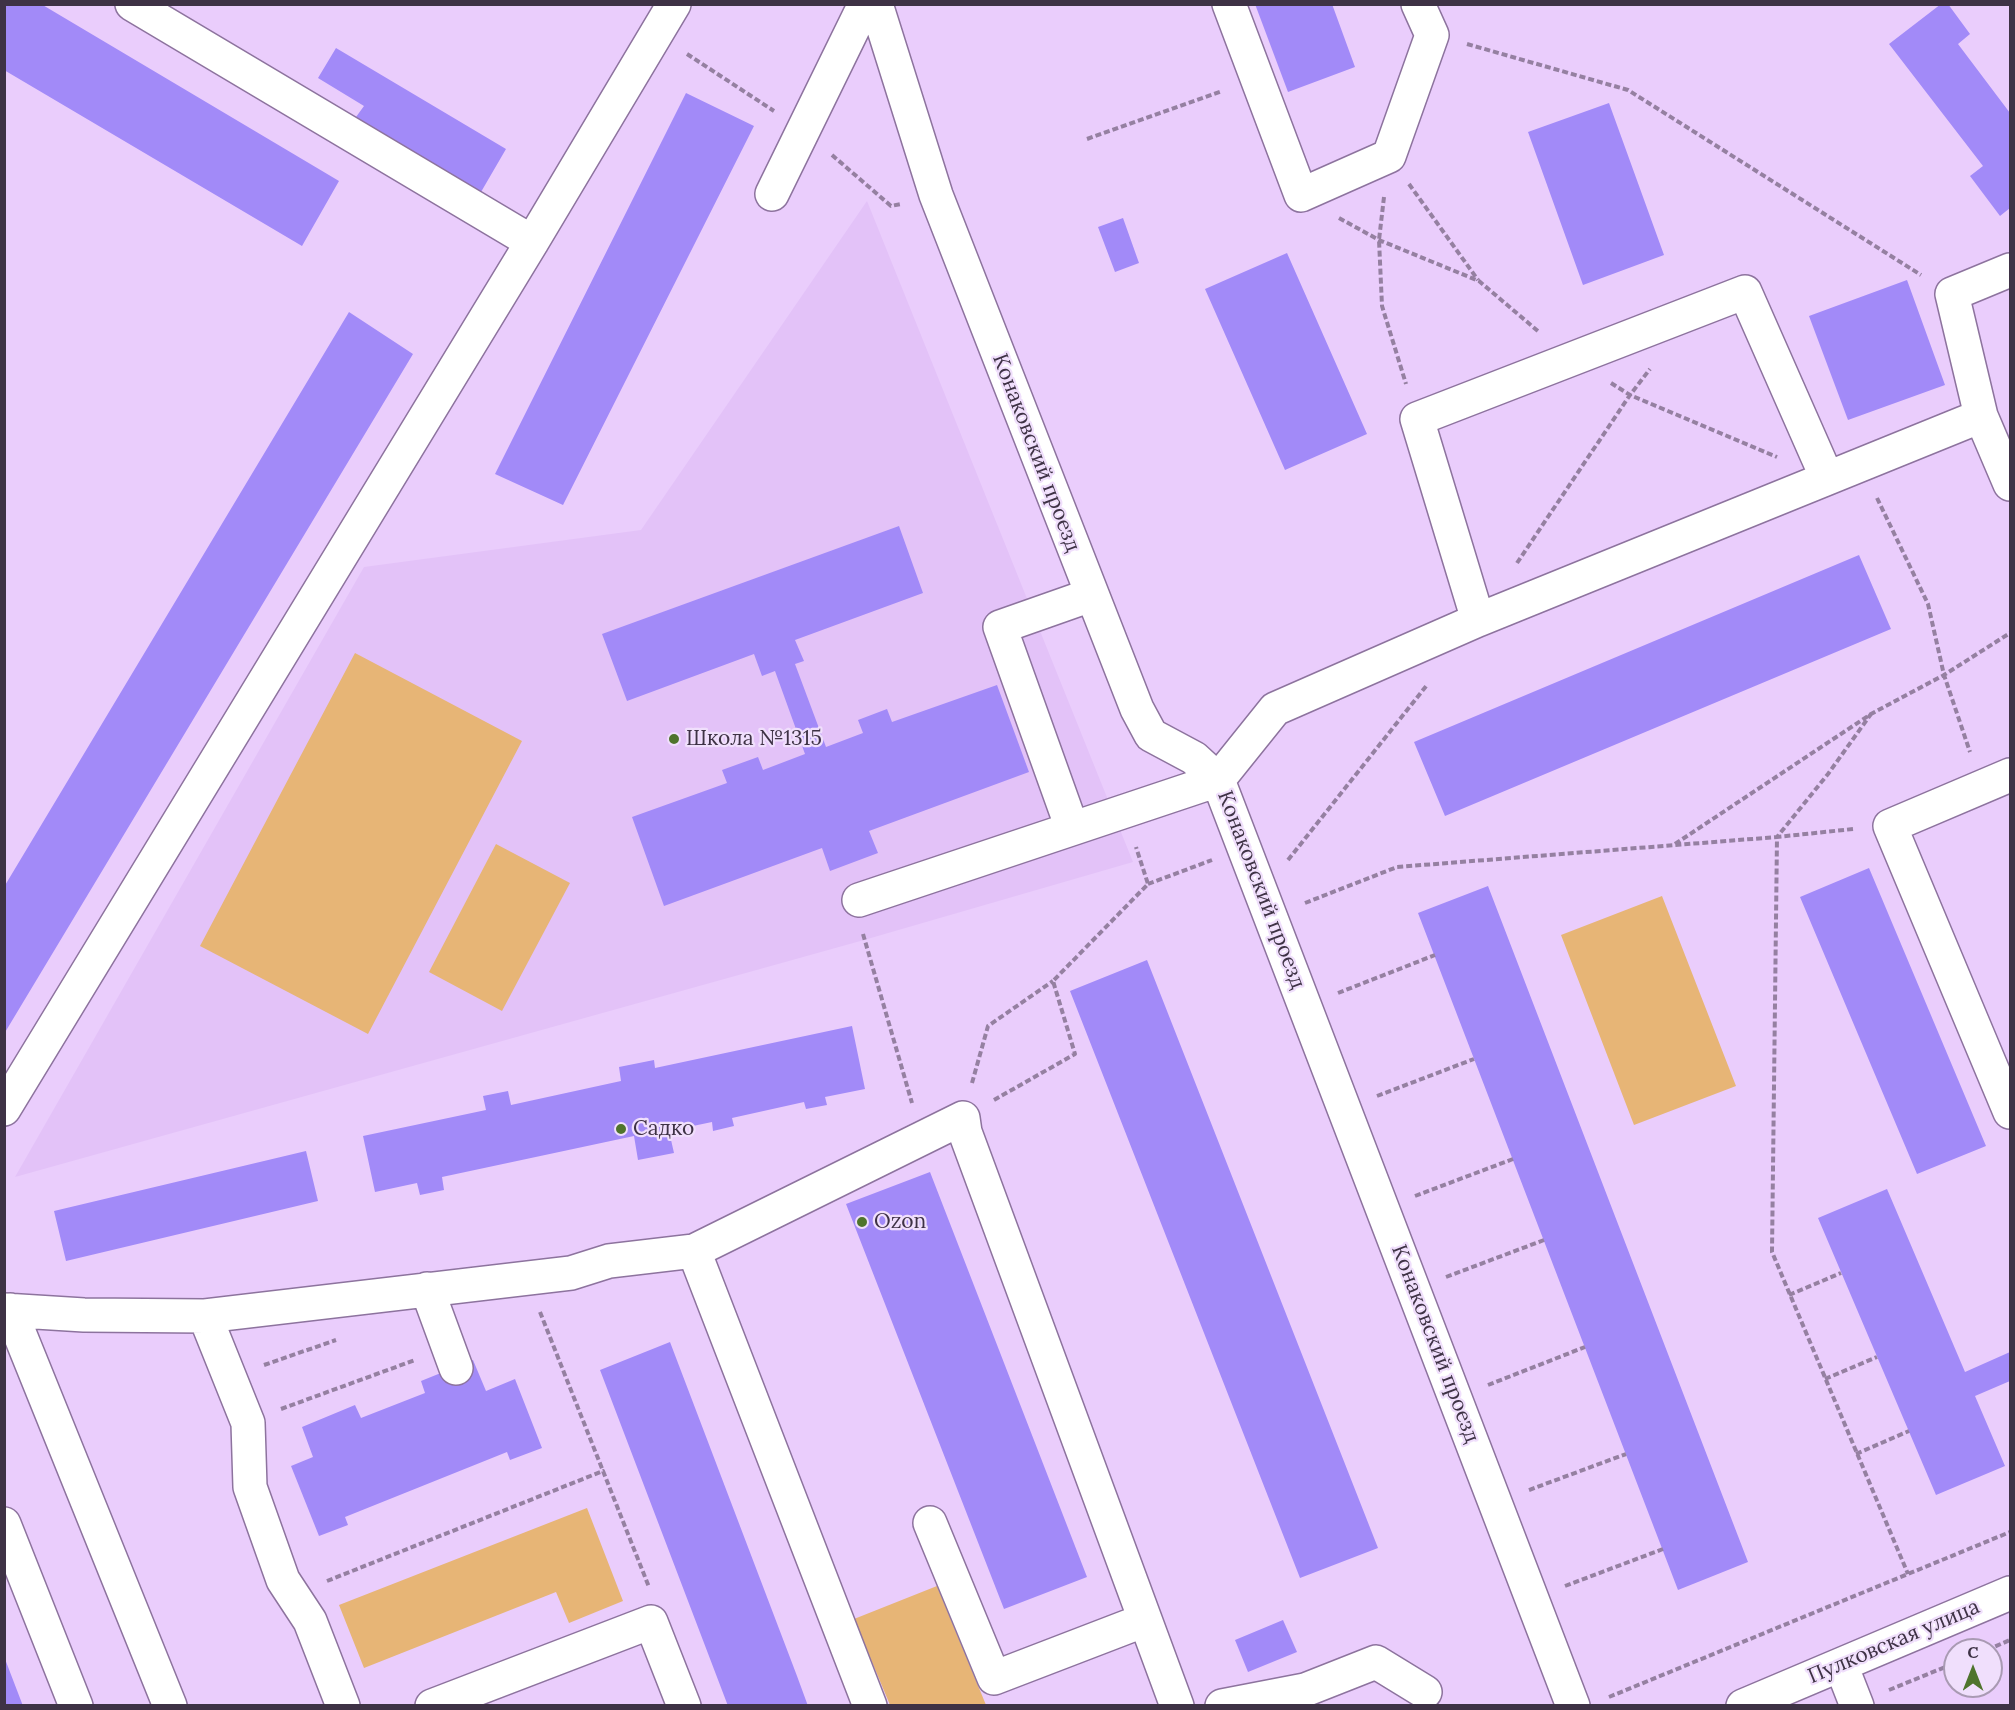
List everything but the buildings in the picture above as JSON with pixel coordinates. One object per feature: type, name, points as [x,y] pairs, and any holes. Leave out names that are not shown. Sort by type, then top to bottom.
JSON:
[{"type":"street","points":[[132,4],[532,242]]},
{"type":"street","points":[[4,1109],[532,242],[674,4]]},
{"type":"street","points":[[772,194],[865,4]]},
{"type":"street","name":"Конаковский проезд","points":[[876,4],[936,195],[1137,709],[1151,735],[1194,758],[1218,780],[1573,1706]]},
{"type":"street","points":[[1229,4],[1301,195],[1389,156],[1432,35],[1418,4]]},
{"type":"street","points":[[2010,270],[1952,294],[1981,416],[2010,484]]},
{"type":"street","points":[[1478,620],[1417,420],[1745,292],[1827,478]]},
{"type":"street","points":[[859,900],[1218,780],[1275,709],[1478,620],[1981,416]]},
{"type":"street","points":[[1072,828],[1000,627],[1091,595]]},
{"type":"street","points":[[1996,781],[1890,826],[2010,1112]]},
{"type":"street","points":[[170,1706],[7,1310],[84,1315],[204,1316],[571,1273],[609,1261],[694,1251],[963,1118],[965,1132],[1177,1706]]},
{"type":"street","points":[[694,1251],[870,1706]]},
{"type":"street","points":[[427,1289],[456,1368]]},
{"type":"street","points":[[204,1316],[248,1423],[250,1487],[283,1580],[310,1621],[343,1706]]},
{"type":"street","points":[[930,1523],[994,1678],[1145,1620]]},
{"type":"street","points":[[4,1524],[76,1706]]},
{"type":"street","name":"Пулковская улица","points":[[1743,1706],[2010,1593]]},
{"type":"street","points":[[432,1706],[651,1622],[684,1706]]},
{"type":"street","points":[[1222,1706],[1305,1690],[1376,1662],[1425,1692]]},
{"type":"street","points":[[1841,1665],[1856,1705]]},
{"type":"path","points":[[1432,35],[1628,90],[1952,294]]},
{"type":"path","points":[[1087,139],[1257,79]]},
{"type":"path","points":[[1389,156],[1479,281]]},
{"type":"path","points":[[1389,156],[1379,240],[1382,306],[1417,420]]},
{"type":"path","points":[[1511,571],[1630,395],[1651,368]]},
{"type":"path","points":[[1862,464],[1928,604],[1944,675],[1996,781]]},
{"type":"path","points":[[1674,845],[1871,714],[1944,675],[2010,633]]},
{"type":"path","points":[[1285,864],[1434,676]]},
{"type":"path","points":[[1871,714],[1828,774],[1777,837],[1772,1252],[1908,1574]]},
{"type":"path","points":[[1301,905],[1397,867],[1890,826]]},
{"type":"path","points":[[1134,838],[1148,884]]},
{"type":"path","points":[[963,1118],[988,1026],[1053,981],[1148,884],[1244,849]]},
{"type":"path","points":[[859,900],[864,940],[923,1138]]},
{"type":"path","points":[[1335,994],[1435,955]]},
{"type":"path","points":[[963,1118],[1075,1054],[1053,981]]},
{"type":"path","points":[[1376,1097],[1474,1059]]},
{"type":"path","points":[[1414,1196],[1513,1159]]},
{"type":"path","points":[[1445,1277],[1544,1240]]},
{"type":"path","points":[[1789,1295],[1841,1273]]},
{"type":"path","points":[[540,1312],[653,1598],[651,1622]]},
{"type":"path","points":[[229,1377],[346,1336]]},
{"type":"path","points":[[1487,1385],[1585,1347]]},
{"type":"path","points":[[1825,1379],[1877,1357]]},
{"type":"path","points":[[273,1412],[416,1360]]},
{"type":"path","points":[[1857,1454],[1909,1431]]},
{"type":"path","points":[[1528,1491],[1626,1454]]},
{"type":"path","points":[[293,1595],[603,1471]]},
{"type":"path","points":[[1608,1698],[2010,1532]]},
{"type":"path","points":[[1565,1586],[1663,1549]]},
{"type":"path","points":[[1856,1705],[1943,1668]]},
{"type":"shaded area","name":"Школа №1315","points":[[867,201],[1133,862],[864,940],[15,1177],[364,567],[641,530]]},
{"type":"shaded area","points":[[355,653],[522,741],[368,1034],[200,946]]},
{"type":"shaded area","points":[[496,844],[570,883],[502,1011],[429,972]]},
{"type":"shaded area","points":[[1662,896],[1736,1086],[1634,1125],[1561,935]]},
{"type":"shaded area","points":[[587,1508],[623,1601],[569,1623],[556,1592],[364,1668],[339,1605]]},
{"type":"shaded area","points":[[937,1586],[986,1705],[890,1705],[854,1619]]},
{"type":"place","name":"Школа №1315","points":[[674,739]]},
{"type":"place","name":"Садко","points":[[621,1129]]},
{"type":"place","name":"Ozon","points":[[862,1222]]}]
